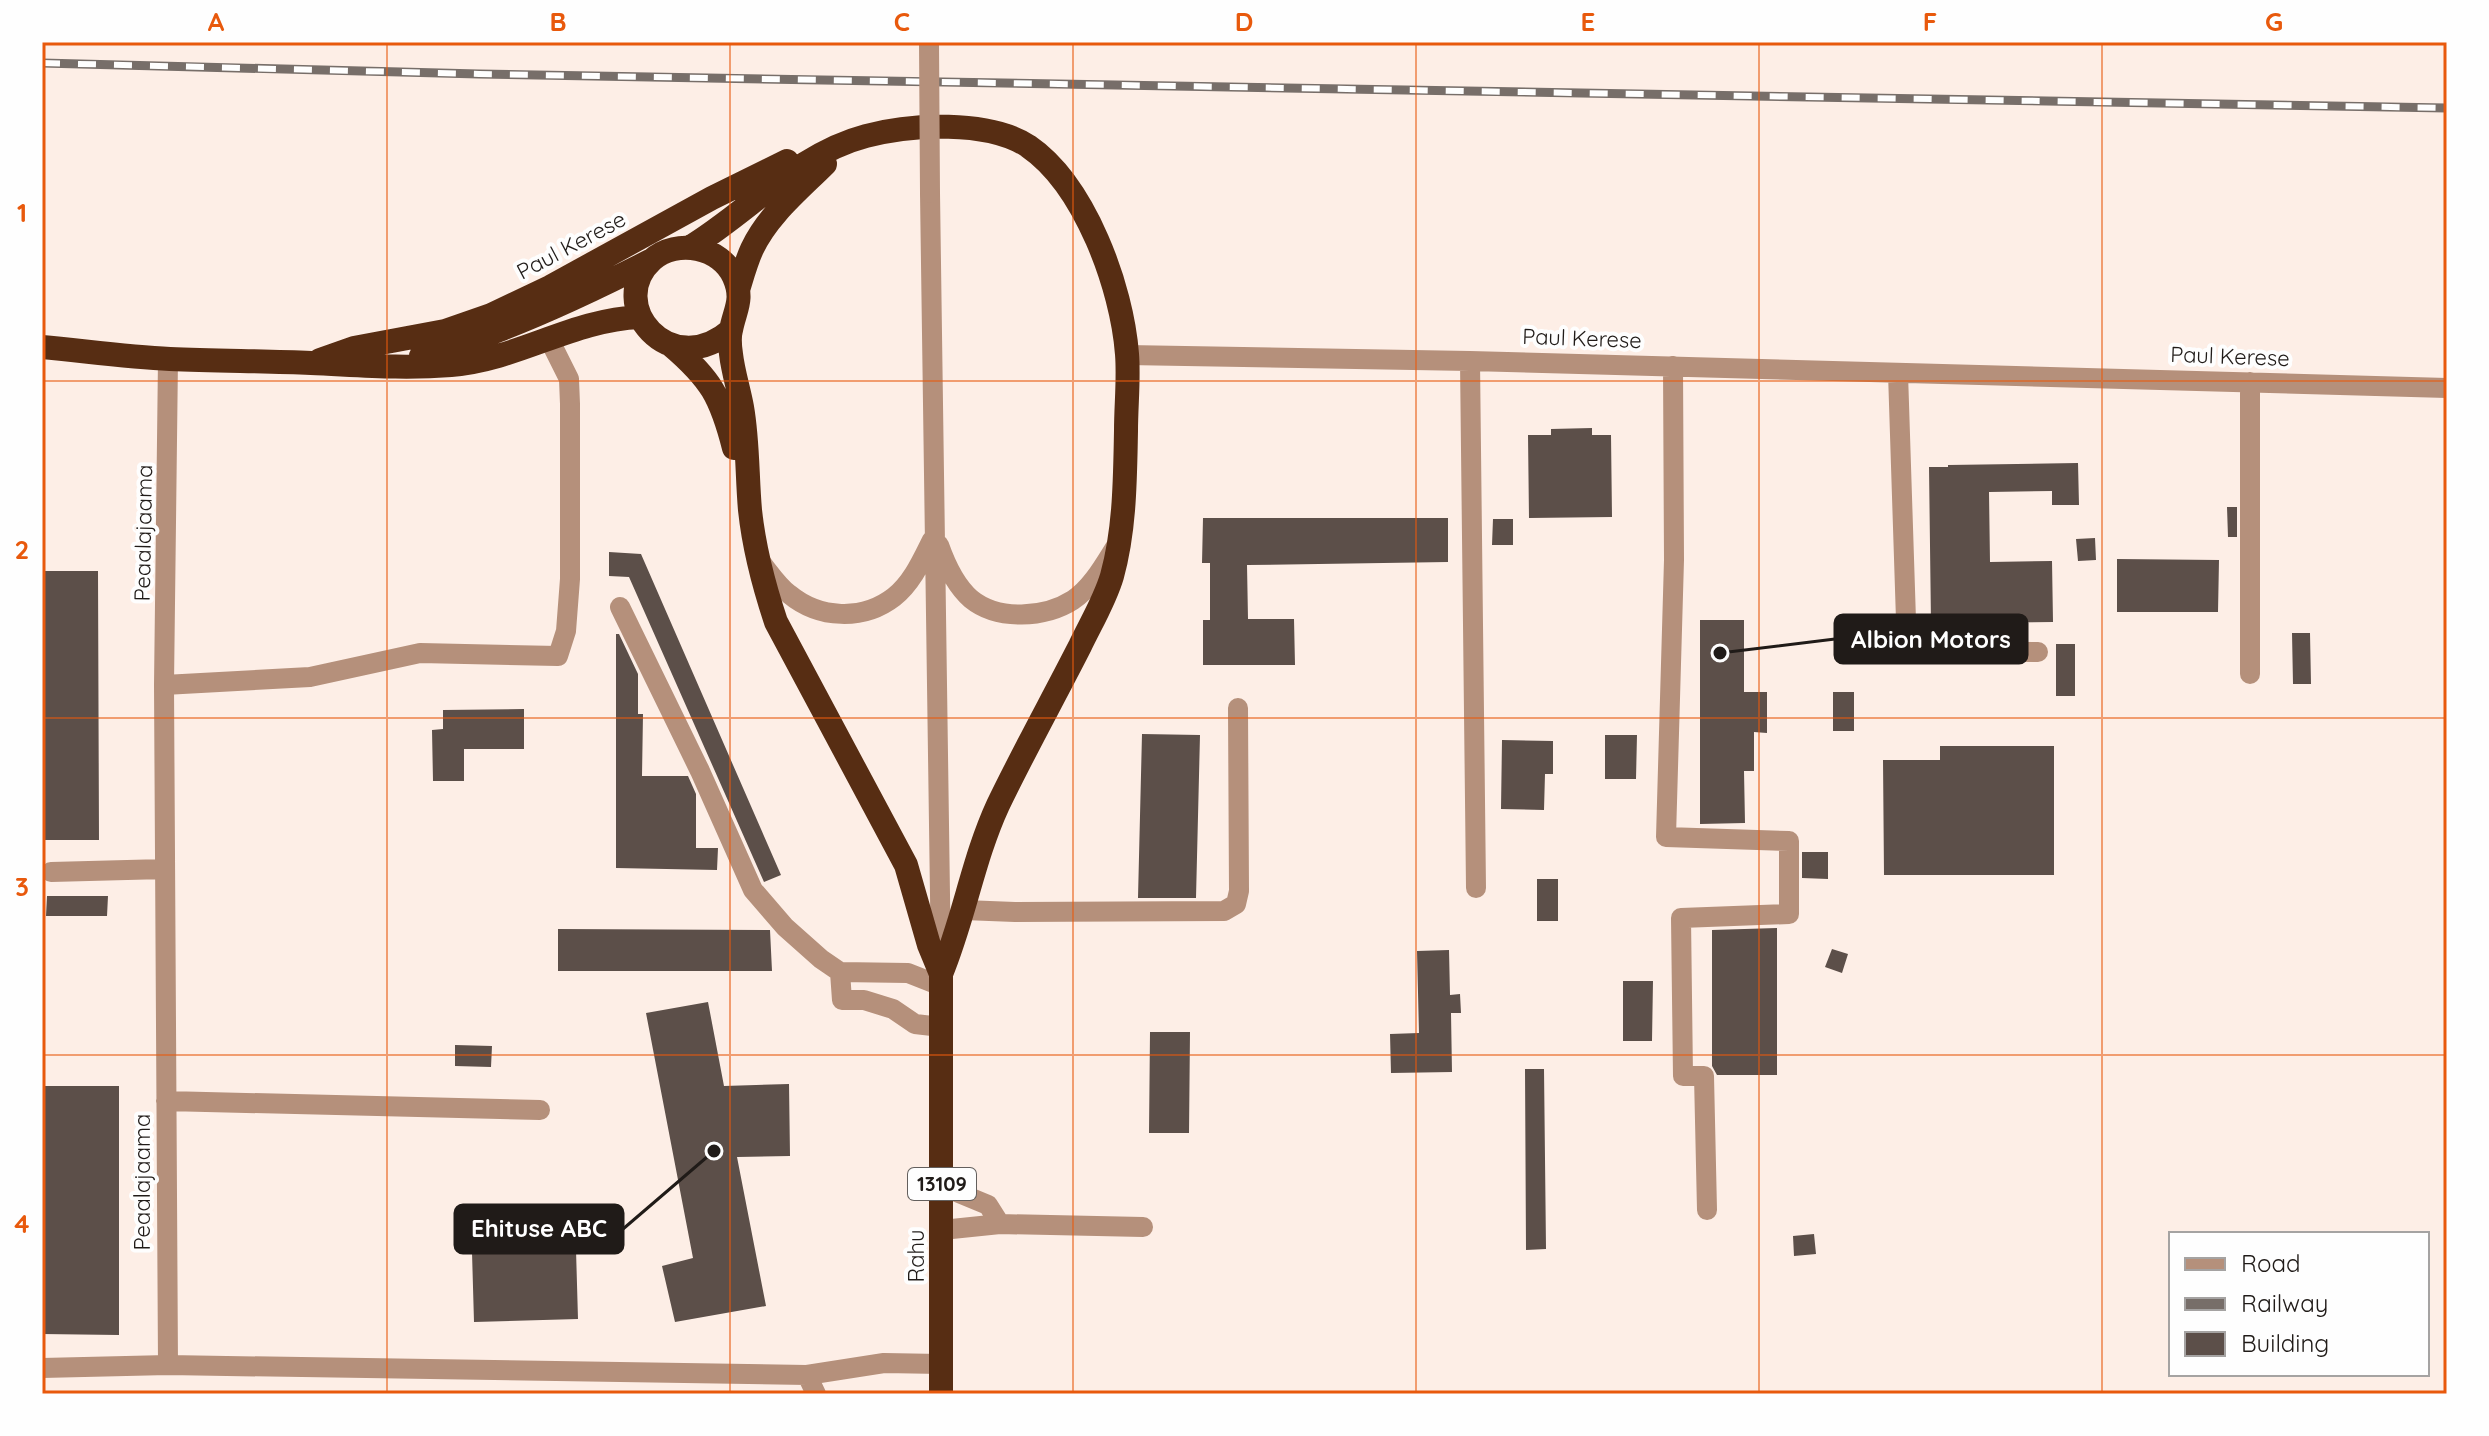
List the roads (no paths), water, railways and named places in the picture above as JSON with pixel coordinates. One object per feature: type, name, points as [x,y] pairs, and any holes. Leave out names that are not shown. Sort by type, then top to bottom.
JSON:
[{"type":"highway","name":"Paul Kerese","points":[[313,363],[354,348],[445,331],[491,315],[550,287],[712,198],[815,148],[928,126],[992,132],[1026,145],[1052,166],[1074,196],[1097,241],[1112,280],[1127,355]]},
{"type":"highway","name":"Paul Kerese","points":[[689,248],[720,229],[773,184],[850,141]]},
{"type":"highway","name":"Paul Kerese","points":[[738,290],[753,247],[780,209],[850,141]]},
{"type":"highway","points":[[749,496],[742,483],[725,412],[714,389],[695,365],[671,345],[655,337],[640,317],[636,301],[638,284],[644,269],[654,258],[665,253],[689,248],[703,250],[726,263],[738,290],[739,305],[731,330],[730,352],[742,407],[749,496],[766,592],[776,622],[906,865],[941,980]]},
{"type":"highway","name":"Paul Kerese","points":[[360,367],[402,361],[453,347],[575,299],[654,258]]},
{"type":"highway","name":"Paul Kerese","points":[[42,347],[168,359],[382,368],[475,362],[503,356],[588,324],[640,317]]},
{"type":"highway","points":[[671,345],[690,348],[706,346],[731,330]]},
{"type":"highway","points":[[941,980],[982,846],[997,808],[1111,579],[1120,540],[1127,355]]},
{"type":"highway","name":"Rahu","points":[[941,980],[941,1394]]},
{"type":"street","name":"13109","points":[[929,42],[941,980]]},
{"type":"street","points":[[164,685],[310,677],[420,653],[558,656],[566,631],[570,579],[570,404],[569,379],[549,339]]},
{"type":"street","name":"Paul Kerese","points":[[1127,355],[1673,366],[2447,388]]},
{"type":"street","name":"Peaalajaama","points":[[168,359],[164,685],[168,1365]]},
{"type":"street","points":[[1470,361],[1476,888]]},
{"type":"street","points":[[1673,366],[1674,560],[1666,837],[1789,841],[1789,914],[1681,918],[1683,1076],[1704,1076],[1707,1210]]},
{"type":"street","points":[[1898,373],[1907,651],[2038,652]]},
{"type":"street","points":[[2250,382],[2250,674]]},
{"type":"street","points":[[935,532],[944,561],[956,582],[972,600],[995,611],[1027,615],[1052,610],[1073,600],[1094,581],[1120,540]]},
{"type":"street","points":[[760,561],[788,594],[809,608],[855,614],[877,607],[895,596],[911,579],[935,532]]},
{"type":"street","points":[[620,607],[700,771],[753,890],[785,927],[840,972],[908,973],[941,980]]},
{"type":"street","points":[[964,910],[1224,911],[1236,904],[1239,891],[1238,708]]},
{"type":"street","points":[[51,872],[165,869]]},
{"type":"street","points":[[908,973],[929,945]]},
{"type":"street","points":[[840,972],[842,1000],[864,1000],[893,1009],[915,1024],[941,1027]]},
{"type":"street","points":[[166,1101],[540,1110]]},
{"type":"street","points":[[942,1186],[988,1205],[1000,1224]]},
{"type":"street","points":[[942,1230],[1000,1224],[1143,1227]]},
{"type":"street","points":[[42,1368],[168,1365],[807,1375],[884,1363],[941,1364]]},
{"type":"street","points":[[807,1375],[816,1394]]},
{"type":"railway","points":[[42,63],[479,74],[2447,108]]},
{"type":"place","name":"Albion Motors","points":[[1720,653]]},
{"type":"place","name":"Ehituse ABC","points":[[714,1151]]}]
